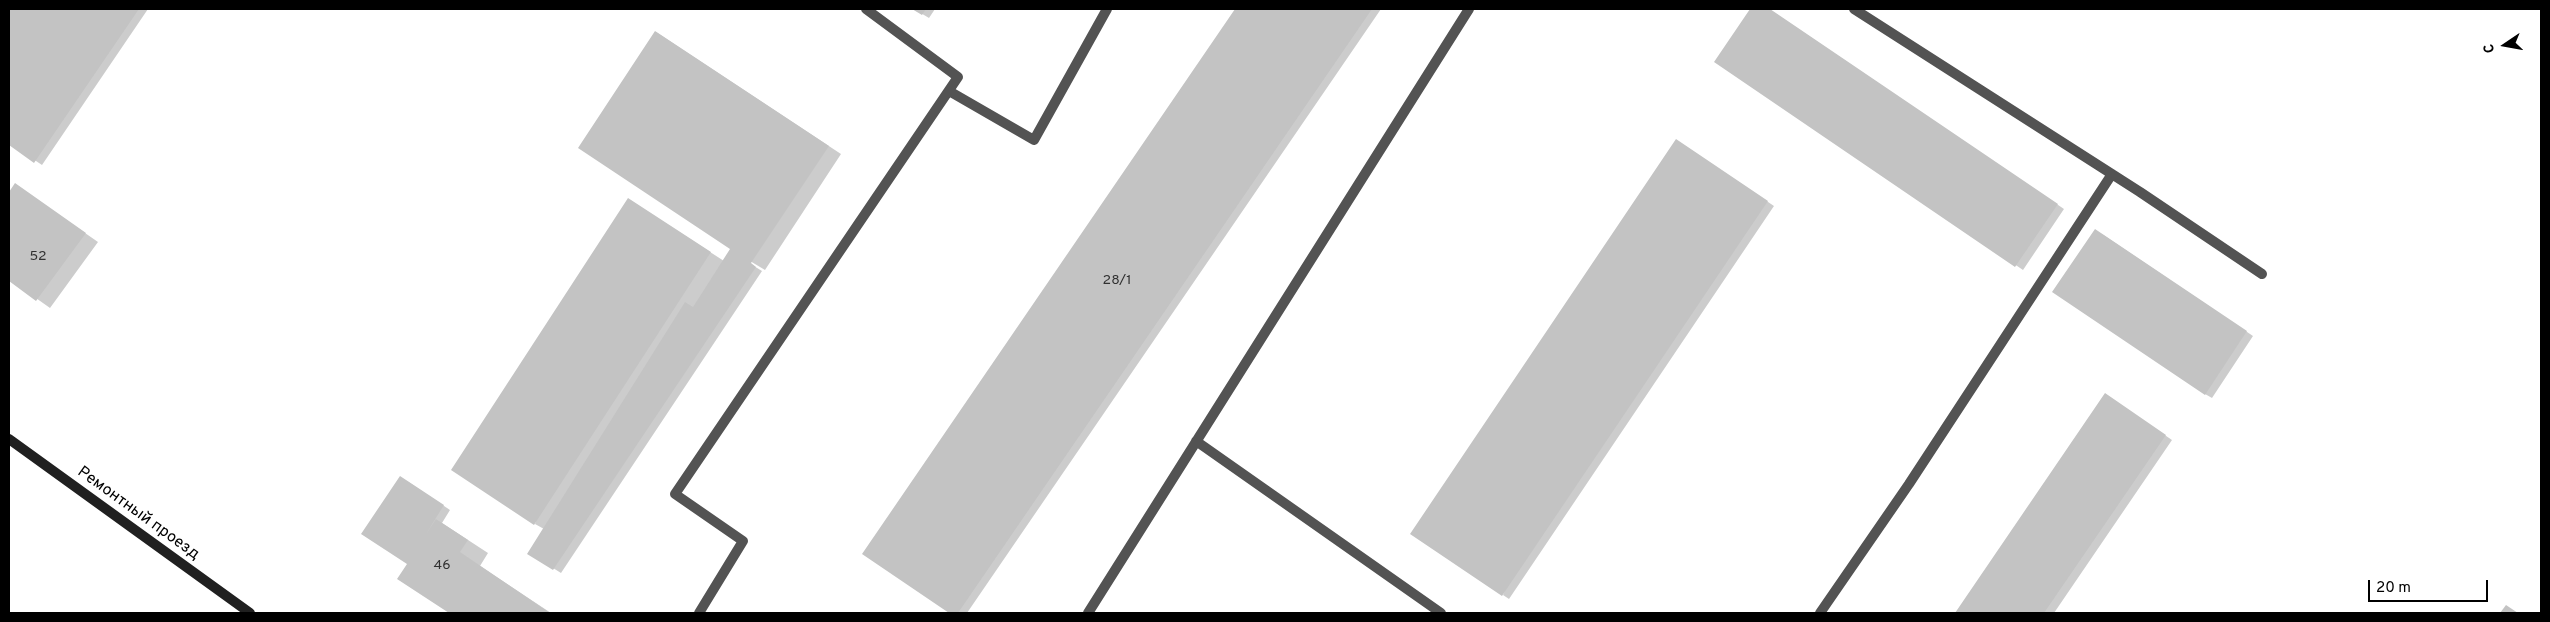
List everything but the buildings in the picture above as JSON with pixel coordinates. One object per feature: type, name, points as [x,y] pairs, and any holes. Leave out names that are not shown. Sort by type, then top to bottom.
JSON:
[{"type":"street","name":"Ремонтный проезд","points":[[9,439],[250,613]]},
{"type":"lane","points":[[699,613],[743,541],[675,494],[958,77],[866,9]]},
{"type":"lane","points":[[948,91],[1034,140],[1107,9]]},
{"type":"lane","points":[[1088,613],[1469,9]]},
{"type":"lane","points":[[1854,9],[2112,174],[2262,274]]},
{"type":"lane","points":[[1820,613],[1909,484],[2112,174]]},
{"type":"lane","points":[[1196,442],[1441,613]]}]
